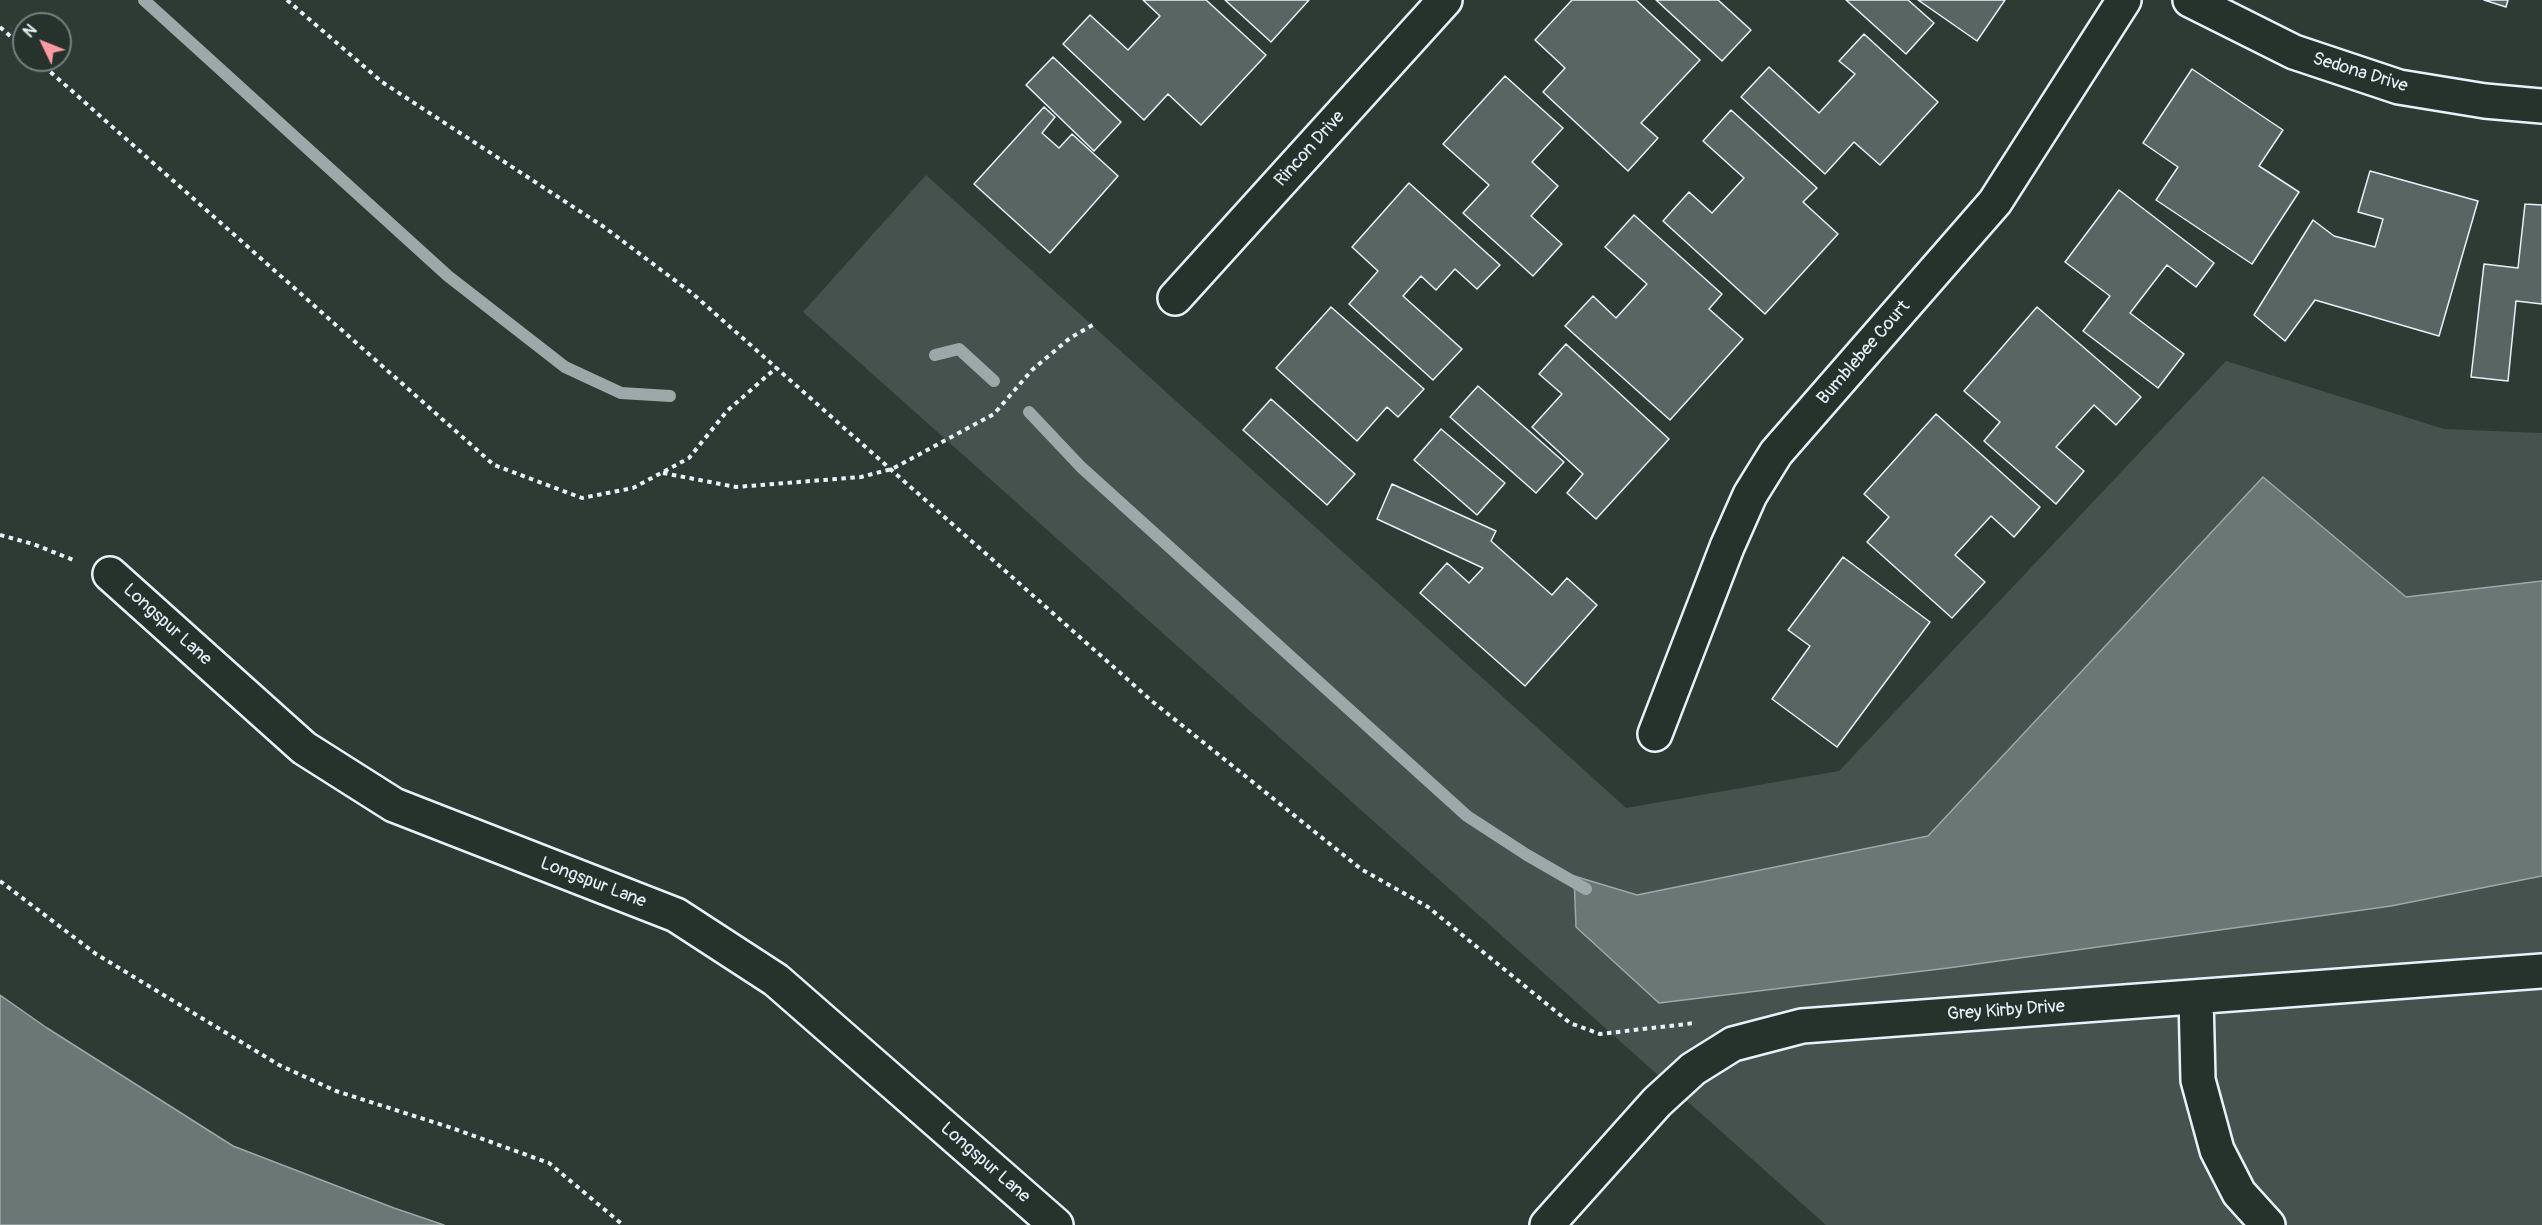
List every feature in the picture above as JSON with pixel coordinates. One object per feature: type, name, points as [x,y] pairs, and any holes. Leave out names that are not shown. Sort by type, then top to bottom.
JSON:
[{"type":"street","name":"Rincon Drive","points":[[1175,298],[1444,0]]},
{"type":"street","name":"Bumblebee Court","points":[[1655,734],[1727,547],[1750,495],[1776,453],[1995,202],[2124,0]]},
{"type":"street","name":"Sedona Drive","points":[[2190,0],[2294,52],[2398,87],[2486,101],[2542,106]]},
{"type":"street","name":"Longspur Lane","points":[[110,574],[304,748],[394,805],[676,915],[776,980],[1056,1225]]},
{"type":"street","name":"Grey Kirby Drive","points":[[1547,1225],[1657,1102],[1693,1068],[1733,1044],[1802,1026],[2542,971]]},
{"type":"street","points":[[2196,997],[2198,1080],[2217,1150],[2239,1193],[2268,1225]]},
{"type":"path","points":[[287,0],[382,82],[604,227],[693,294],[1153,702],[1361,869],[1428,907],[1570,1023],[1600,1034],[1694,1022],[1719,1052]]},
{"type":"path","points":[[0,27],[12,38]]},
{"type":"path","points":[[51,72],[494,465],[582,498],[633,488],[689,458],[727,411],[777,367]]},
{"type":"path","points":[[662,472],[736,487],[861,477],[892,469],[994,414],[1032,370],[1070,338],[1096,323]]},
{"type":"path","points":[[0,535],[33,544],[110,574]]},
{"type":"path","points":[[0,881],[96,954],[279,1065],[336,1091],[452,1128],[549,1163],[623,1225]]},
{"type":"shaded area","points":[[926,175],[1626,808],[1839,771],[2226,361],[2444,429],[2542,433],[2542,1225],[1826,1225],[803,312]]},
{"type":"shaded area","points":[[2263,477],[2406,597],[2542,581],[2542,876],[2391,906],[1948,968],[1659,1003],[1576,927],[1574,876],[1637,895],[1928,836]]},
{"type":"shaded area","points":[[0,995],[47,1028],[233,1146],[444,1225],[0,1225]]},
{"type":"building","points":[[1143,0],[1206,0],[1266,55],[1201,125],[1168,94],[1144,120],[1063,44],[1090,15],[1128,50],[1160,16]]},
{"type":"building","points":[[1225,0],[1309,0],[1271,42]]},
{"type":"building","points":[[1572,0],[1636,0],[1700,60],[1641,123],[1658,138],[1628,171],[1543,92],[1565,68],[1535,40]]},
{"type":"building","points":[[1656,0],[1718,0],[1751,30],[1722,61]]},
{"type":"building","points":[[1846,0],[1908,0],[1934,23],[1906,54]]},
{"type":"building","points":[[1918,0],[2005,0],[1977,41]]},
{"type":"building","points":[[2484,0],[2508,0],[2506,7]]},
{"type":"building","points":[[1864,34],[1938,102],[1880,165],[1854,142],[1825,174],[1741,97],[1769,67],[1819,113],[1855,74],[1839,61]]},
{"type":"building","points":[[1053,57],[1121,122],[1094,151],[1026,85]]},
{"type":"building","points":[[2192,69],[2283,130],[2259,166],[2299,192],[2252,264],[2156,200],[2178,167],[2143,143]]},
{"type":"building","points":[[1505,76],[1563,128],[1532,162],[1558,186],[1531,216],[1562,244],[1533,276],[1463,213],[1489,185],[1443,144]]},
{"type":"building","points":[[1044,107],[1055,117],[1042,133],[1059,148],[1072,134],[1118,176],[1050,253],[974,184]]},
{"type":"building","points":[[1731,110],[1817,188],[1803,202],[1838,234],[1765,314],[1663,221],[1689,192],[1712,213],[1744,178],[1703,141]]},
{"type":"building","points":[[2370,171],[2478,201],[2439,336],[2315,300],[2285,341],[2254,315],[2313,220],[2334,236],[2375,247],[2383,219],[2358,212]]},
{"type":"building","points":[[1409,183],[1500,265],[1477,289],[1455,269],[1436,290],[1421,276],[1403,296],[1462,349],[1433,380],[1349,304],[1378,271],[1352,247]]},
{"type":"building","points":[[2119,190],[2214,263],[2196,287],[2167,265],[2130,313],[2184,354],[2158,388],[2083,331],[2110,296],[2065,262]]},
{"type":"building","points":[[2525,204],[2542,205],[2542,304],[2516,301],[2508,381],[2471,377],[2484,264],[2518,268]]},
{"type":"building","points":[[1634,215],[1722,294],[1709,309],[1743,339],[1670,420],[1565,326],[1593,296],[1616,318],[1647,284],[1605,247]]},
{"type":"building","points":[[1331,307],[1424,389],[1398,417],[1387,407],[1357,441],[1276,368]]},
{"type":"building","points":[[2037,307],[2141,397],[2116,425],[2094,405],[2056,447],[2084,471],[2056,504],[1984,441],[2000,422],[1964,391]]},
{"type":"building","points":[[1566,344],[1669,439],[1596,519],[1567,493],[1583,474],[1532,427],[1562,394],[1539,374]]},
{"type":"building","points":[[1478,386],[1564,462],[1536,493],[1450,417]]},
{"type":"building","points":[[1271,399],[1355,474],[1327,505],[1243,430]]},
{"type":"building","points":[[1936,414],[2040,507],[2014,537],[1991,516],[1955,555],[1985,582],[1952,618],[1867,542],[1889,517],[1864,494]]},
{"type":"building","points":[[1441,429],[1505,483],[1477,515],[1414,460]]},
{"type":"building","points":[[1392,484],[1496,531],[1491,541],[1552,595],[1567,578],[1597,605],[1525,686],[1420,593],[1447,563],[1469,583],[1483,568],[1377,519]]},
{"type":"building","points":[[1843,557],[1930,622],[1837,747],[1772,699],[1810,646],[1788,630]]},
{"type":"waterway","points":[[144,0],[448,276],[565,367],[621,393],[670,396]]},
{"type":"waterway","points":[[935,355],[959,349],[994,381]]},
{"type":"waterway","points":[[1029,412],[1081,467],[1467,816],[1527,855],[1586,889]]}]
